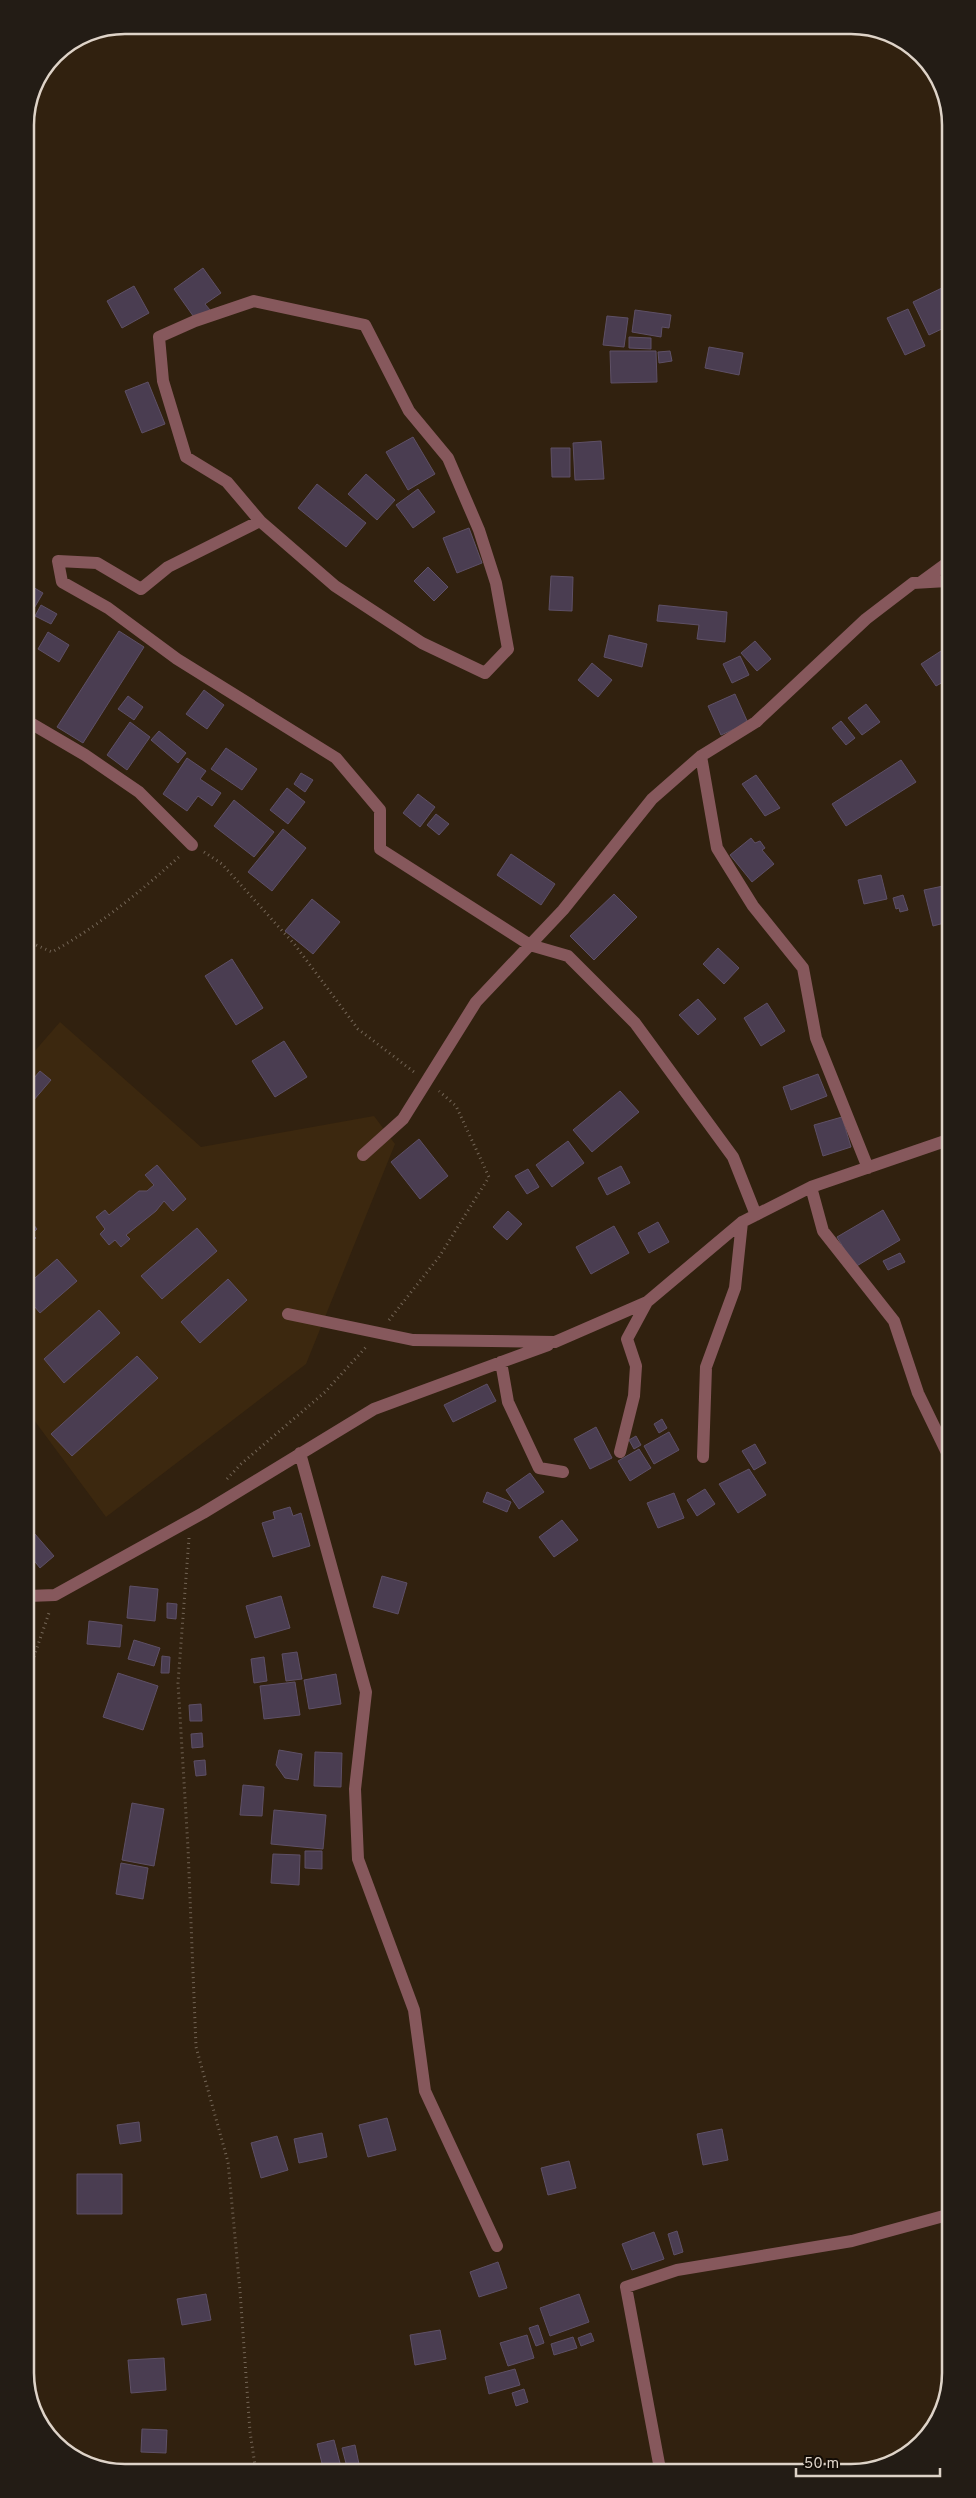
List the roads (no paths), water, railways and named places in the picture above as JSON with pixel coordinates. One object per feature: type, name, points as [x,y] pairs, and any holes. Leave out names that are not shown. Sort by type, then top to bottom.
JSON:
[{"type":"street","points":[[254,301],[365,326],[409,411],[448,458],[479,530],[496,583],[508,649],[485,673],[422,643],[336,586],[260,521],[227,482],[186,457],[163,381],[159,337],[195,321],[254,301]]},
{"type":"street","points":[[260,521],[168,568],[141,589],[97,563],[58,561],[62,582],[108,608],[177,659],[336,758],[380,810],[380,849],[530,945],[568,956],[635,1023],[733,1157],[756,1214]]},
{"type":"street","points":[[921,582],[942,567]]},
{"type":"street","points":[[363,1155],[403,1119],[476,1002],[563,910],[652,799],[701,756],[756,722],[866,619],[913,583],[942,581]]},
{"type":"street","points":[[34,726],[85,755],[139,792],[192,845]]},
{"type":"street","points":[[701,756],[717,848],[753,906],[803,968],[816,1038],[868,1168]]},
{"type":"street","points":[[34,1596],[55,1595],[191,1520],[374,1408],[555,1342],[647,1302],[742,1222],[756,1214],[811,1187],[942,1142]]},
{"type":"street","points":[[811,1187],[823,1232],[894,1322],[918,1393],[942,1443]]},
{"type":"street","points":[[703,1457],[706,1367],[735,1288],[742,1222]]},
{"type":"street","points":[[620,1452],[634,1396],[636,1366],[627,1339],[647,1302]]},
{"type":"street","points":[[288,1314],[413,1340],[555,1342]]},
{"type":"street","points":[[502,1362],[508,1402],[539,1468],[563,1472]]},
{"type":"street","points":[[300,1454],[366,1692],[355,1789],[358,1859],[414,2010],[426,2091],[498,2246]]},
{"type":"street","points":[[659,2464],[626,2287],[677,2270],[852,2241],[942,2216]]}]
